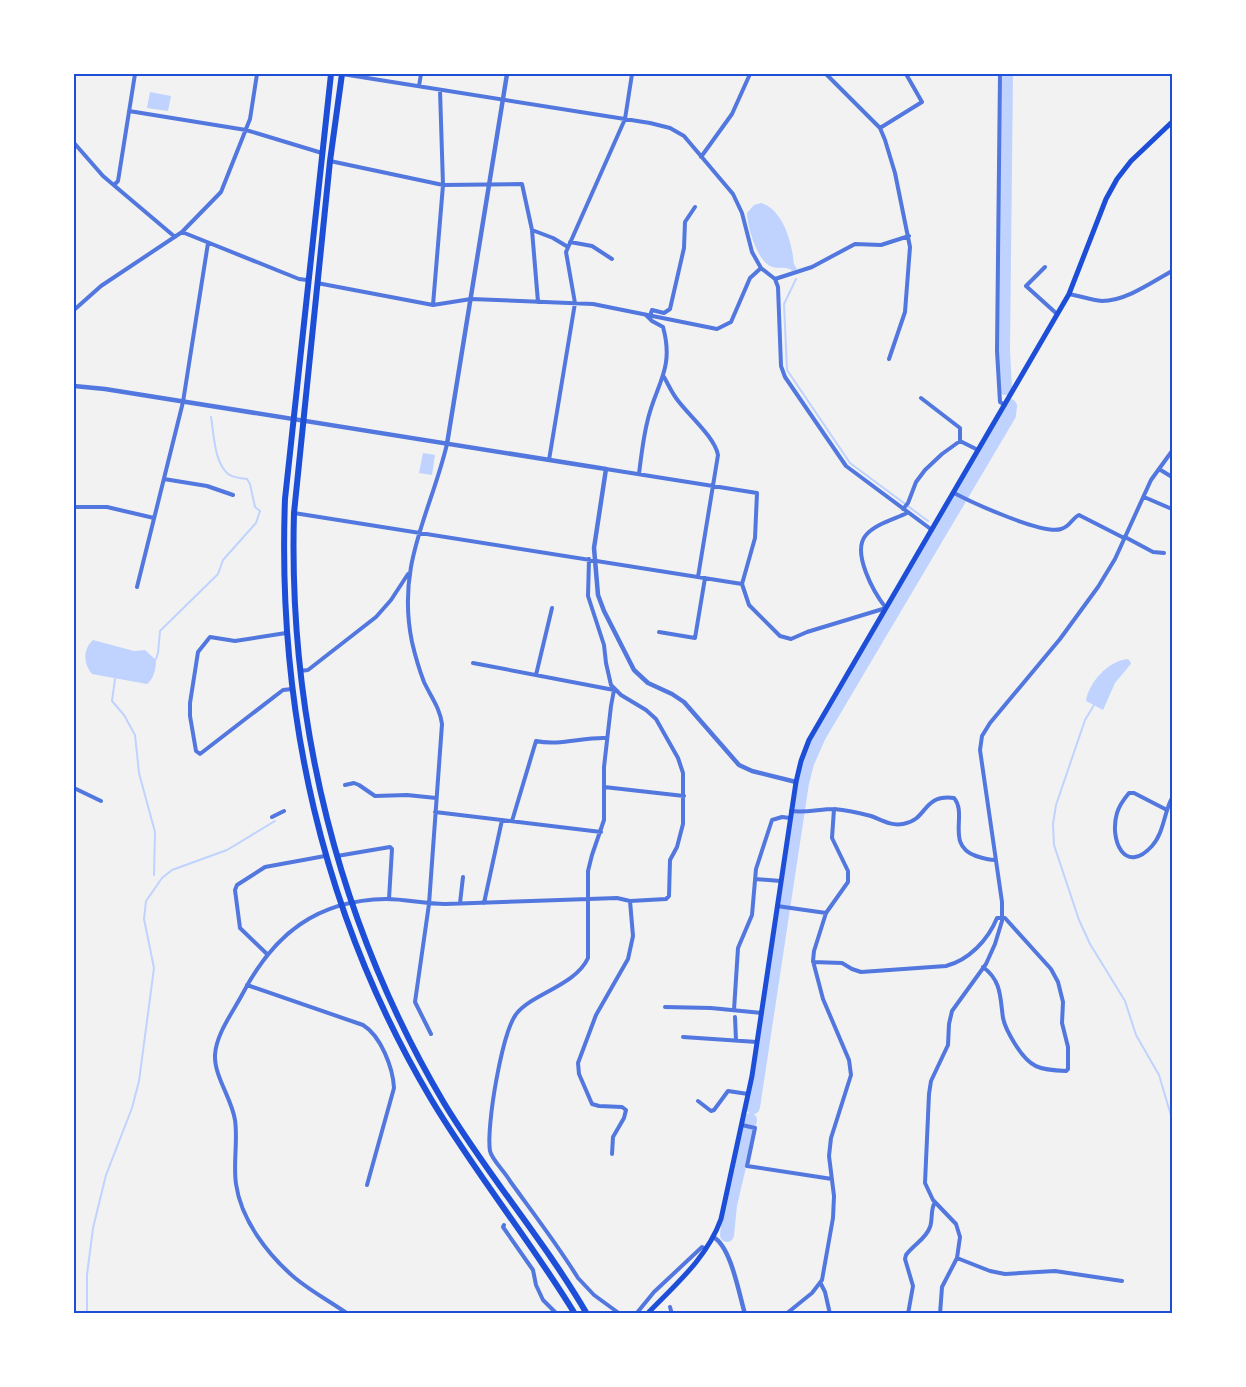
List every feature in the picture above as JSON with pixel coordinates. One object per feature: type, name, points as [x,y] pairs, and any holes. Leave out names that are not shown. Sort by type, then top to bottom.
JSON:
[{"type":"main road","points":[[331,74],[285,483],[286,633],[304,764],[325,856],[341,905],[375,989],[415,1070],[457,1140],[575,1314]]},
{"type":"main road","points":[[342,74],[330,161],[294,513],[293,586],[299,671],[312,760],[351,902],[389,997],[426,1071],[469,1142],[551,1258],[587,1314]]},
{"type":"main road","points":[[647,1314],[691,1269],[706,1249],[721,1219],[747,1126],[757,1042],[782,906],[781,881],[790,818],[795,811],[796,782],[809,740],[1058,315],[1069,294],[1106,199],[1117,179],[1131,161],[1173,122]]},
{"type":"street","points":[[114,185],[118,181],[135,74]]},
{"type":"street","points":[[74,309],[101,286],[182,232],[221,192],[250,119],[258,74]]},
{"type":"street","points":[[342,74],[625,119],[662,126],[684,136],[721,177],[733,194],[742,213],[749,245],[761,268],[775,279],[779,295],[781,366],[785,377],[846,466],[906,508],[932,530]]},
{"type":"street","points":[[419,86],[421,74]]},
{"type":"street","points":[[431,1034],[414,1002],[429,904],[442,724],[438,706],[424,681],[412,643],[408,609],[409,571],[418,532],[440,471],[447,444],[507,74]]},
{"type":"street","points":[[549,460],[575,303],[566,252],[625,119],[632,74]]},
{"type":"street","points":[[701,157],[732,114],[750,74]]},
{"type":"street","points":[[826,74],[880,128],[895,172],[909,236],[906,312],[889,359]]},
{"type":"street","points":[[880,128],[922,102],[906,74]]},
{"type":"street","points":[[1000,74],[997,351],[1000,402],[1005,405]]},
{"type":"street","points":[[433,305],[443,185],[441,90]]},
{"type":"street","points":[[129,111],[246,130],[322,153]]},
{"type":"street","points":[[74,146],[75,144],[114,185],[175,237]]},
{"type":"street","points":[[330,161],[443,185],[522,184],[532,230],[538,302]]},
{"type":"street","points":[[648,315],[652,310],[664,313],[670,309],[684,248],[685,222],[695,207]]},
{"type":"street","points":[[532,230],[569,245],[591,246],[612,259]]},
{"type":"street","points":[[182,232],[299,279],[307,280]]},
{"type":"street","points":[[775,279],[817,265],[855,244],[881,245],[909,236]]},
{"type":"street","points":[[137,588],[183,402],[208,243]]},
{"type":"street","points":[[1044,267],[1026,286],[1058,315]]},
{"type":"street","points":[[318,283],[433,305],[471,299],[593,304],[707,328],[722,328],[734,317],[750,278],[761,268]]},
{"type":"street","points":[[1069,294],[1095,300],[1111,300],[1126,295],[1173,271]]},
{"type":"street","points":[[639,474],[647,423],[664,377],[667,358],[661,324],[652,321],[648,315]]},
{"type":"street","points":[[664,377],[676,399],[714,443],[718,455],[698,577]]},
{"type":"street","points":[[74,386],[105,389],[757,493],[755,538],[742,584],[749,605],[785,639],[886,608],[868,575],[861,553],[861,542],[868,532],[906,508],[916,482],[925,470],[960,441]]},
{"type":"street","points":[[921,398],[960,428],[960,441]]},
{"type":"street","points":[[960,441],[978,450]]},
{"type":"street","points":[[940,1314],[942,1287],[957,1258],[960,1237],[956,1224],[929,1195],[925,1183],[930,1088],[948,1045],[952,1011],[983,967],[995,944],[1002,918],[1002,902],[980,750],[982,736],[990,723],[1080,614],[1104,577],[1159,469],[1173,451]]},
{"type":"street","points":[[606,469],[591,560],[588,596],[604,645],[606,663],[614,690],[607,738],[604,820],[588,871],[588,953],[586,962],[556,989],[519,1011],[513,1021],[499,1066],[490,1152],[528,1209],[586,1286],[620,1314]]},
{"type":"street","points":[[1159,469],[1173,477]]},
{"type":"street","points":[[164,479],[207,486],[232,495]]},
{"type":"street","points":[[955,494],[1050,531],[1065,528],[1076,516],[1082,515],[1153,552],[1164,553]]},
{"type":"street","points":[[1144,497],[1173,509]]},
{"type":"street","points":[[74,507],[107,507],[154,518]]},
{"type":"street","points":[[294,513],[742,584]]},
{"type":"street","points":[[591,560],[602,606],[638,675],[648,683],[684,702],[739,765],[752,771],[796,782]]},
{"type":"street","points":[[299,671],[308,670],[376,617],[391,600],[409,571]]},
{"type":"street","points":[[658,632],[696,638],[705,578]]},
{"type":"street","points":[[537,675],[552,608]]},
{"type":"street","points":[[286,633],[235,641],[210,638],[198,652],[190,716],[196,751],[200,754],[283,690],[292,689]]},
{"type":"street","points":[[348,1314],[308,1288],[284,1268],[255,1232],[238,1194],[235,1117],[217,1068],[215,1054],[220,1038],[267,954],[303,922],[351,902],[389,899],[429,904],[617,898],[630,901],[666,899],[669,896],[670,860],[681,835],[684,796],[681,765],[656,719],[646,710],[614,690],[473,663]]},
{"type":"street","points":[[512,821],[536,741],[548,744],[582,738],[607,738]]},
{"type":"street","points":[[345,785],[354,783],[375,796],[407,795],[436,798]]},
{"type":"street","points":[[604,787],[684,796]]},
{"type":"street","points":[[74,788],[102,801]]},
{"type":"street","points":[[1167,810],[1134,793],[1129,793],[1118,810],[1115,820],[1116,842],[1120,851],[1133,857],[1148,850],[1158,837],[1173,798]]},
{"type":"street","points":[[795,811],[834,809],[869,816],[890,824],[902,824],[919,818],[926,806],[933,800],[954,798],[958,803],[958,834],[961,844],[973,855],[995,860]]},
{"type":"street","points":[[786,1314],[812,1293],[820,1284],[825,1272],[834,1208],[829,1156],[831,1138],[850,1080],[851,1070],[849,1060],[823,999],[813,962],[814,951],[826,913],[846,886],[849,876],[832,838],[834,809]]},
{"type":"street","points":[[273,817],[284,811]]},
{"type":"street","points":[[435,812],[601,833]]},
{"type":"street","points":[[734,1010],[738,948],[752,915],[756,869],[772,820],[782,817],[790,818]]},
{"type":"street","points":[[484,903],[502,820]]},
{"type":"street","points":[[337,856],[390,847],[392,849],[389,899]]},
{"type":"street","points":[[267,954],[240,928],[235,890],[237,885],[270,866],[325,856]]},
{"type":"street","points":[[460,903],[463,877]]},
{"type":"street","points":[[755,879],[781,881]]},
{"type":"street","points":[[612,1154],[613,1137],[626,1110],[622,1107],[592,1104],[579,1074],[578,1063],[596,1015],[628,959],[633,930],[630,901]]},
{"type":"street","points":[[782,906],[826,913]]},
{"type":"street","points":[[813,962],[842,963],[861,972],[946,966],[969,956],[990,933],[997,918],[1005,918],[1051,969],[1058,982],[1063,1002],[1062,1023],[1068,1047],[1068,1069],[1066,1071],[1039,1068],[1024,1057],[1005,1026],[997,981],[983,967]]},
{"type":"street","points":[[248,985],[363,1025],[377,1036],[392,1075],[394,1088],[367,1185]]},
{"type":"street","points":[[665,1007],[762,1013]]},
{"type":"street","points":[[735,1017],[736,1040]]},
{"type":"street","points":[[683,1037],[757,1042]]},
{"type":"street","points":[[698,1101],[711,1111],[728,1091],[749,1094]]},
{"type":"street","points":[[747,1126],[755,1128],[747,1166],[832,1179]]},
{"type":"street","points":[[908,1314],[913,1286],[905,1259],[930,1228],[935,1202]]},
{"type":"street","points":[[504,1225],[502,1227],[533,1270],[539,1293],[557,1314]]},
{"type":"street","points":[[713,1237],[718,1239],[725,1250],[745,1314]]},
{"type":"street","points":[[636,1314],[654,1292],[702,1247],[706,1249]]},
{"type":"street","points":[[551,1258],[561,1252]]},
{"type":"street","points":[[957,1258],[990,1271],[1005,1274],[1055,1271],[1122,1281]]},
{"type":"street","points":[[533,1270],[543,1264]]},
{"type":"street","points":[[820,1284],[825,1292],[830,1314]]},
{"type":"street","points":[[670,1308],[672,1314]]},
{"type":"water","points":[[150,92],[171,96],[168,111],[147,108]]},
{"type":"water","points":[[761,203],[773,210],[782,222],[797,269],[793,271],[770,266],[765,263],[757,250],[747,213],[754,205]]},
{"type":"water","points":[[423,453],[435,455],[432,475],[419,473]]},
{"type":"water","points":[[93,640],[134,651],[145,650],[156,660],[151,679],[147,684],[92,674],[85,657],[87,648]]},
{"type":"water","points":[[1128,659],[1131,663],[1115,683],[1103,710],[1086,701],[1095,680],[1107,668]]},
{"type":"waterway","points":[[1005,388],[1003,350],[1006,74]]},
{"type":"waterway","points":[[796,279],[784,304],[787,370],[850,463],[928,521]]},
{"type":"waterway","points":[[753,1107],[802,783],[807,763],[819,736],[1009,415],[1010,406]]},
{"type":"waterway","points":[[156,659],[160,631],[218,574],[223,560],[256,523],[260,511],[255,507],[247,479],[237,478],[223,469],[215,447],[211,417]]},
{"type":"waterway","points":[[115,679],[112,701],[124,715],[135,735],[139,773],[155,832],[154,875]]},
{"type":"waterway","points":[[1094,705],[1085,720],[1056,805],[1053,824],[1054,845],[1079,920],[1090,944],[1125,1001],[1136,1035],[1159,1075],[1172,1119]]},
{"type":"waterway","points":[[87,1314],[87,1275],[93,1228],[106,1175],[132,1108],[139,1081],[154,968],[144,919],[146,901],[162,878],[172,870],[227,850],[275,821]]},
{"type":"waterway","points":[[727,1235],[730,1205],[750,1120]]}]
